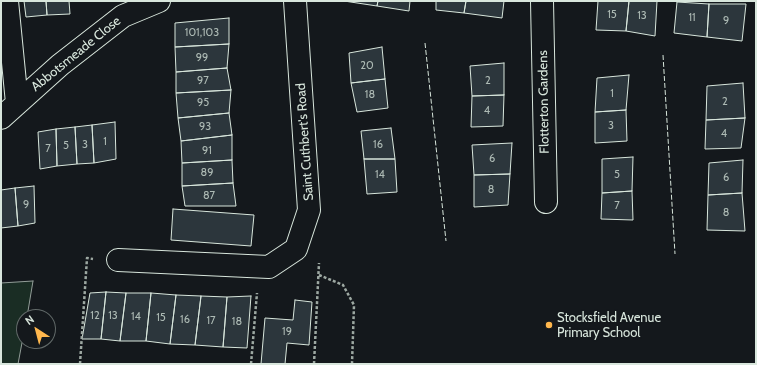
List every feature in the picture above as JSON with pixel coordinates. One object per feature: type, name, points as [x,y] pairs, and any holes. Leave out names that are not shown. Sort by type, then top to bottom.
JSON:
[{"type":"street","points":[[7,1],[18,103]]},
{"type":"street","name":"Abbotsmeade Close","points":[[1,118],[60,65],[123,16],[159,1]]},
{"type":"street","name":"Saint Cuthbert's Road","points":[[264,267],[296,249],[309,210],[295,1]]},
{"type":"street","name":"Flotterton Gardens","points":[[542,1],[546,202]]},
{"type":"street","points":[[118,260],[264,267]]},
{"type":"path","points":[[80,364],[88,258],[118,260]]},
{"type":"path","points":[[314,364],[320,260]]},
{"type":"path","points":[[251,364],[264,267]]},
{"type":"path","points":[[319,275],[343,285],[354,304],[352,364]]},
{"type":"green space","points":[[33,281],[28,309],[16,309],[16,349],[21,349],[18,364],[1,364],[1,283]]},
{"type":"building","points":[[24,1],[46,1],[47,15],[26,17]]},
{"type":"building","points":[[46,1],[69,1],[70,14],[47,15]]},
{"type":"building","points":[[344,1],[378,1],[377,6]]},
{"type":"building","points":[[378,1],[410,1],[409,11],[377,6]]},
{"type":"building","points":[[436,1],[466,1],[464,13],[436,10]]},
{"type":"building","points":[[466,1],[504,1],[502,18],[464,13]]},
{"type":"building","points":[[598,1],[629,1],[626,31],[596,30]]},
{"type":"building","points":[[629,1],[657,1],[655,36],[626,31]]},
{"type":"building","points":[[677,2],[709,4],[707,37],[674,33]]},
{"type":"building","points":[[709,4],[746,4],[742,41],[707,37]]},
{"type":"building","points":[[229,18],[229,44],[175,47],[175,23]]},
{"type":"building","points":[[229,44],[227,68],[176,72],[175,47]]},
{"type":"building","points":[[382,47],[385,79],[351,83],[349,53]]},
{"type":"building","points":[[504,63],[504,95],[472,96],[470,66]]},
{"type":"building","points":[[227,68],[231,90],[176,93],[176,72]]},
{"type":"building","points":[[629,75],[626,110],[595,112],[597,78]]},
{"type":"building","points":[[385,79],[388,108],[357,112],[351,83]]},
{"type":"building","points":[[743,83],[745,118],[706,120],[707,86]]},
{"type":"building","points":[[231,90],[229,113],[178,118],[176,93]]},
{"type":"building","points":[[504,95],[503,126],[471,127],[472,96]]},
{"type":"building","points":[[626,110],[627,141],[595,143],[595,112]]},
{"type":"building","points":[[229,113],[232,135],[181,141],[178,118]]},
{"type":"building","points":[[745,118],[741,148],[705,149],[706,120]]},
{"type":"building","points":[[115,122],[116,159],[94,163],[92,125]]},
{"type":"building","points":[[92,125],[94,163],[77,164],[75,127]]},
{"type":"building","points":[[75,127],[77,164],[57,166],[56,129]]},
{"type":"building","points":[[391,128],[395,159],[364,159],[361,131]]},
{"type":"building","points":[[56,129],[57,166],[40,169],[38,132]]},
{"type":"building","points":[[232,135],[232,160],[182,163],[181,141]]},
{"type":"building","points":[[512,143],[510,174],[474,175],[472,145]]},
{"type":"building","points":[[633,157],[632,191],[602,193],[602,159]]},
{"type":"building","points":[[364,159],[395,159],[397,192],[367,194]]},
{"type":"building","points":[[232,160],[233,183],[182,186],[182,163]]},
{"type":"building","points":[[743,160],[742,193],[708,195],[709,163]]},
{"type":"building","points":[[510,174],[508,205],[474,207],[474,175]]},
{"type":"building","points":[[233,183],[236,206],[185,206],[182,186]]},
{"type":"building","points":[[34,186],[35,223],[18,226],[15,188]]},
{"type":"building","points":[[15,188],[18,226],[1,228],[1,190]]},
{"type":"building","points":[[632,191],[633,220],[601,219],[602,193]]},
{"type":"building","points":[[742,193],[745,231],[707,230],[708,195]]},
{"type":"building","points":[[173,209],[254,215],[251,246],[171,240]]},
{"type":"building","points":[[106,292],[126,293],[120,341],[101,339]]},
{"type":"building","points":[[106,292],[101,339],[82,339],[90,293]]},
{"type":"building","points":[[126,293],[151,293],[146,341],[120,341]]},
{"type":"building","points":[[151,293],[176,295],[170,344],[146,341]]},
{"type":"building","points":[[176,295],[201,296],[195,345],[170,344]]},
{"type":"building","points":[[201,296],[227,297],[223,347],[195,345]]},
{"type":"building","points":[[251,296],[247,348],[223,347],[227,297]]},
{"type":"building","points":[[295,300],[312,302],[309,345],[287,343],[285,364],[261,364],[265,318],[293,320]]},
{"type":"fence","points":[[425,43],[446,241]]},
{"type":"fence","points":[[663,55],[675,254]]},
{"type":"place","name":"Stocksfield Avenue Primary School","points":[[549,325]]}]
